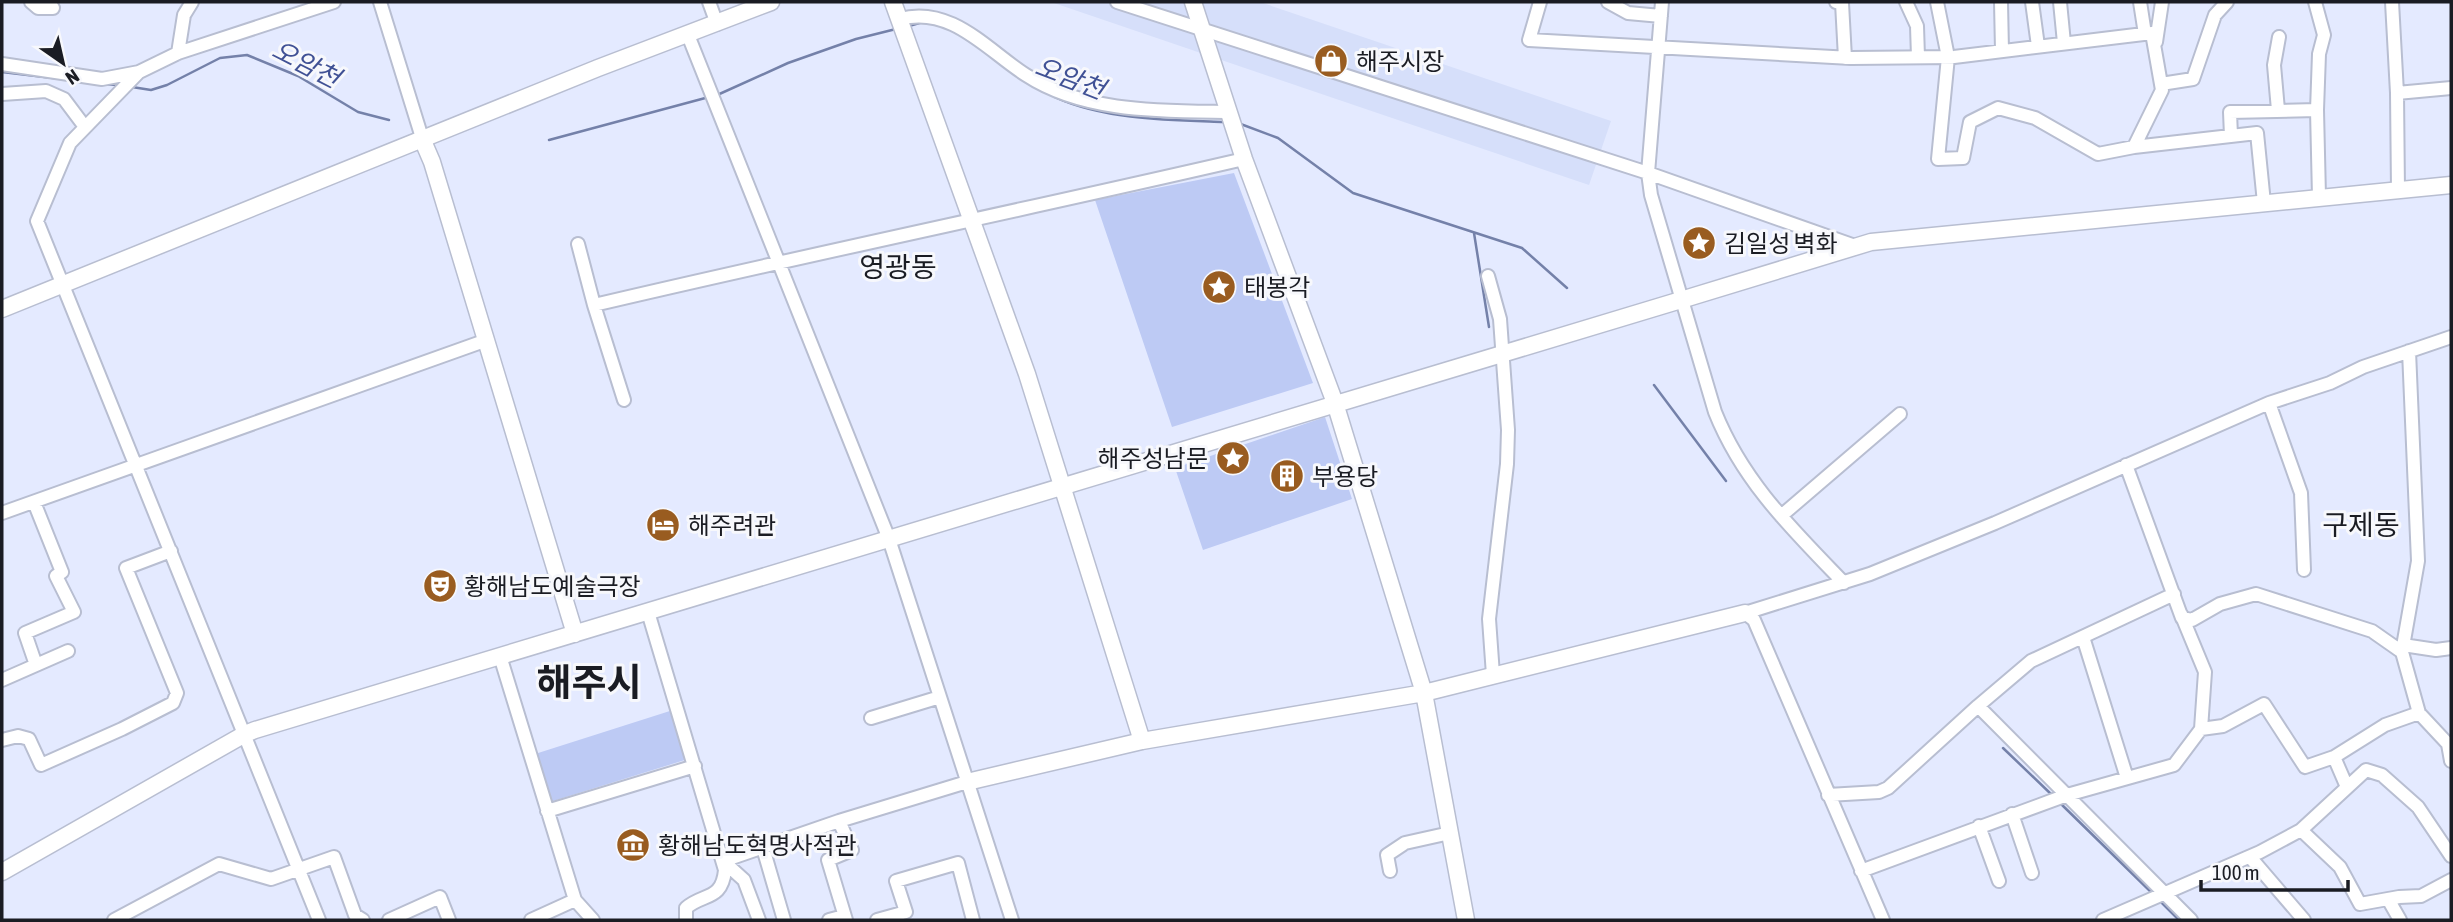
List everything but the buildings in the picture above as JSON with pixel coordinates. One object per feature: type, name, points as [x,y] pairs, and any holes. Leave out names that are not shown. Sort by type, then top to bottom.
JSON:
[{"type":"main road","points":[[2,309],[598,68],[771,2]]},
{"type":"main road","points":[[893,2],[1027,374],[1142,741]]},
{"type":"main road","points":[[1193,2],[1244,159],[1335,403],[1424,693],[1466,920]]},
{"type":"main road","points":[[422,141],[432,162],[575,634]]},
{"type":"main road","points":[[2,872],[245,734],[1855,246],[1871,242],[2451,185]]},
{"type":"main road","points":[[967,782],[1142,741],[1424,693],[1745,613]]},
{"type":"street","points":[[31,2],[38,9],[53,8],[49,2]]},
{"type":"street","points":[[178,53],[184,15],[192,2]]},
{"type":"street","points":[[319,920],[37,221],[70,143],[135,76],[178,53],[334,2]]},
{"type":"street","points":[[380,2],[422,141]]},
{"type":"street","points":[[709,2],[717,24]]},
{"type":"street","points":[[1117,2],[1648,173],[1855,246]]},
{"type":"street","points":[[1540,2],[1529,40],[1844,58],[1948,57],[2152,33],[2162,90],[2134,147]]},
{"type":"street","points":[[1608,2],[1661,16]]},
{"type":"street","points":[[1662,2],[1648,173],[1651,195],[1714,412],[1725,438],[1750,479],[1844,583]]},
{"type":"street","points":[[1836,2],[1842,3],[1844,58]]},
{"type":"street","points":[[1906,2],[1917,26],[1918,57]]},
{"type":"street","points":[[1937,2],[1948,57],[1938,159],[1963,159],[1970,122],[1998,108],[2035,118],[2098,154],[2134,147],[2257,133],[2264,203]]},
{"type":"street","points":[[2001,2],[2002,51]]},
{"type":"street","points":[[2032,2],[2038,47]]},
{"type":"street","points":[[2060,2],[2064,43]]},
{"type":"street","points":[[2140,2],[2145,34]]},
{"type":"street","points":[[2155,50],[2162,2]]},
{"type":"street","points":[[2161,84],[2193,79],[2215,15],[2227,2]]},
{"type":"street","points":[[2315,2],[2324,35],[2319,54],[2317,110],[2319,197]]},
{"type":"street","points":[[2392,2],[2397,93],[2398,191]]},
{"type":"street","points":[[903,26],[916,15],[933,17],[973,34],[1027,76],[1076,98],[1143,111],[1228,112]]},
{"type":"street","points":[[688,35],[718,104],[889,539],[1012,920]]},
{"type":"street","points":[[2278,110],[2274,65],[2279,37]]},
{"type":"street","points":[[2,64],[102,79],[135,76]]},
{"type":"street","points":[[2397,93],[2451,88]]},
{"type":"street","points":[[2,94],[46,91],[64,99],[85,127]]},
{"type":"street","points":[[2231,136],[2230,112],[2317,110]]},
{"type":"street","points":[[594,305],[1244,159]]},
{"type":"street","points":[[578,244],[624,400]]},
{"type":"street","points":[[1488,276],[1500,319],[1508,430],[1489,620],[1493,675]]},
{"type":"street","points":[[1745,613],[1844,583],[1942,546],[2269,403],[2451,337]]},
{"type":"street","points":[[2,513],[487,341]]},
{"type":"street","points":[[2409,351],[2418,561],[2402,649],[2418,713],[2448,744],[2451,761]]},
{"type":"street","points":[[2269,403],[2301,493],[2304,570]]},
{"type":"street","points":[[1781,516],[1900,414]]},
{"type":"street","points":[[1861,872],[2067,794],[2175,765],[2201,729],[2205,673],[2126,465]]},
{"type":"street","points":[[34,502],[62,572],[56,576],[74,612],[25,633],[36,666]]},
{"type":"street","points":[[2,740],[18,736],[29,739],[41,765],[173,703],[177,693],[126,568],[171,551]]},
{"type":"street","points":[[1828,795],[1879,792],[1888,788],[2031,661],[2174,594]]},
{"type":"street","points":[[2182,618],[2192,620],[2220,604],[2256,594],[2372,631],[2402,649],[2451,648]]},
{"type":"street","points":[[648,612],[725,870],[722,884],[715,894],[686,908],[686,920]]},
{"type":"street","points":[[1745,613],[1754,620],[1883,920]]},
{"type":"street","points":[[2083,637],[2127,778]]},
{"type":"street","points":[[2,680],[68,652]]},
{"type":"street","points":[[500,656],[575,900],[593,920]]},
{"type":"street","points":[[871,718],[940,697]]},
{"type":"street","points":[[2201,729],[2223,726],[2264,704],[2305,766],[2334,757],[2385,725],[2418,713]]},
{"type":"street","points":[[1978,706],[2067,794],[2159,897],[2191,920]]},
{"type":"street","points":[[2334,757],[2347,787]]},
{"type":"street","points":[[547,811],[695,766]]},
{"type":"street","points":[[2103,920],[2124,916],[2301,830],[2366,770],[2382,775],[2417,807],[2451,856]]},
{"type":"street","points":[[723,861],[839,821],[967,782]]},
{"type":"street","points":[[2012,814],[2032,873]]},
{"type":"street","points":[[828,920],[845,918],[828,860],[852,850],[839,821]]},
{"type":"street","points":[[1979,826],[1998,881]]},
{"type":"street","points":[[2301,830],[2340,867],[2360,904],[2421,896],[2451,880]]},
{"type":"street","points":[[1391,871],[1387,855],[1405,843],[1450,833]]},
{"type":"street","points":[[763,848],[784,920]]},
{"type":"street","points":[[2250,856],[2304,920]]},
{"type":"street","points":[[114,920],[219,864],[271,879],[334,857],[355,915],[363,920]]},
{"type":"street","points":[[723,861],[744,880],[759,920]]},
{"type":"street","points":[[877,920],[906,912],[896,881],[958,863],[973,920]]},
{"type":"street","points":[[389,920],[440,897],[449,920]]},
{"type":"street","points":[[2388,899],[2400,920]]},
{"type":"street","points":[[531,920],[575,900]]},
{"type":"shaded area","name":"해주시장","points":[[1051,2],[1260,2],[1611,121],[1589,185]]},
{"type":"shaded area","points":[[1234,173],[1313,383],[1172,427],[1095,200]]},
{"type":"shaded area","points":[[1325,417],[1352,499],[1203,550],[1175,468]]},
{"type":"shaded area","points":[[673,710],[688,759],[550,802],[535,754]]},
{"type":"waterway","name":"오암천","points":[[909,26],[923,22]]},
{"type":"waterway","name":"오암천","points":[[715,96],[788,63],[856,39],[896,29]]},
{"type":"waterway","name":"오암천","points":[[132,87],[151,90],[167,85],[220,58],[247,55],[298,76],[358,112],[389,120]]},
{"type":"waterway","name":"오암천","points":[[2,72],[70,80]]},
{"type":"waterway","name":"오암천","points":[[1018,77],[1040,89]]},
{"type":"waterway","name":"오암천","points":[[104,84],[118,85]]},
{"type":"waterway","name":"오암천","points":[[549,140],[709,97]]},
{"type":"waterway","name":"오암천","points":[[1055,97],[1075,105],[1116,114],[1224,122]]},
{"type":"waterway","name":"오암천","points":[[1238,123],[1278,138],[1353,193],[1522,248],[1567,288]]},
{"type":"waterway","points":[[1474,233],[1489,327]]},
{"type":"waterway","points":[[1654,385],[1726,481]]},
{"type":"waterway","points":[[2003,748],[2052,795]]},
{"type":"waterway","points":[[2059,802],[2152,893]]},
{"type":"waterway","points":[[2159,900],[2179,920]]},
{"type":"place","name":"해주시장","points":[[1331,61]]},
{"type":"place","name":"김일성 벽화","points":[[1699,243]]},
{"type":"place","name":"태봉각","points":[[1219,287]]},
{"type":"place","name":"해주성남문","points":[[1233,458]]},
{"type":"place","name":"부용당","points":[[1287,476]]},
{"type":"place","name":"해주려관","points":[[663,525]]},
{"type":"place","name":"황해남도예술극장","points":[[440,586]]},
{"type":"place","name":"황해남도혁명사적관","points":[[633,845]]},
{"type":"district","name":"영광동","points":[[898,267]]},
{"type":"district","name":"구제동","points":[[2361,525]]},
{"type":"district","name":"해주시","points":[[589,682]]}]
